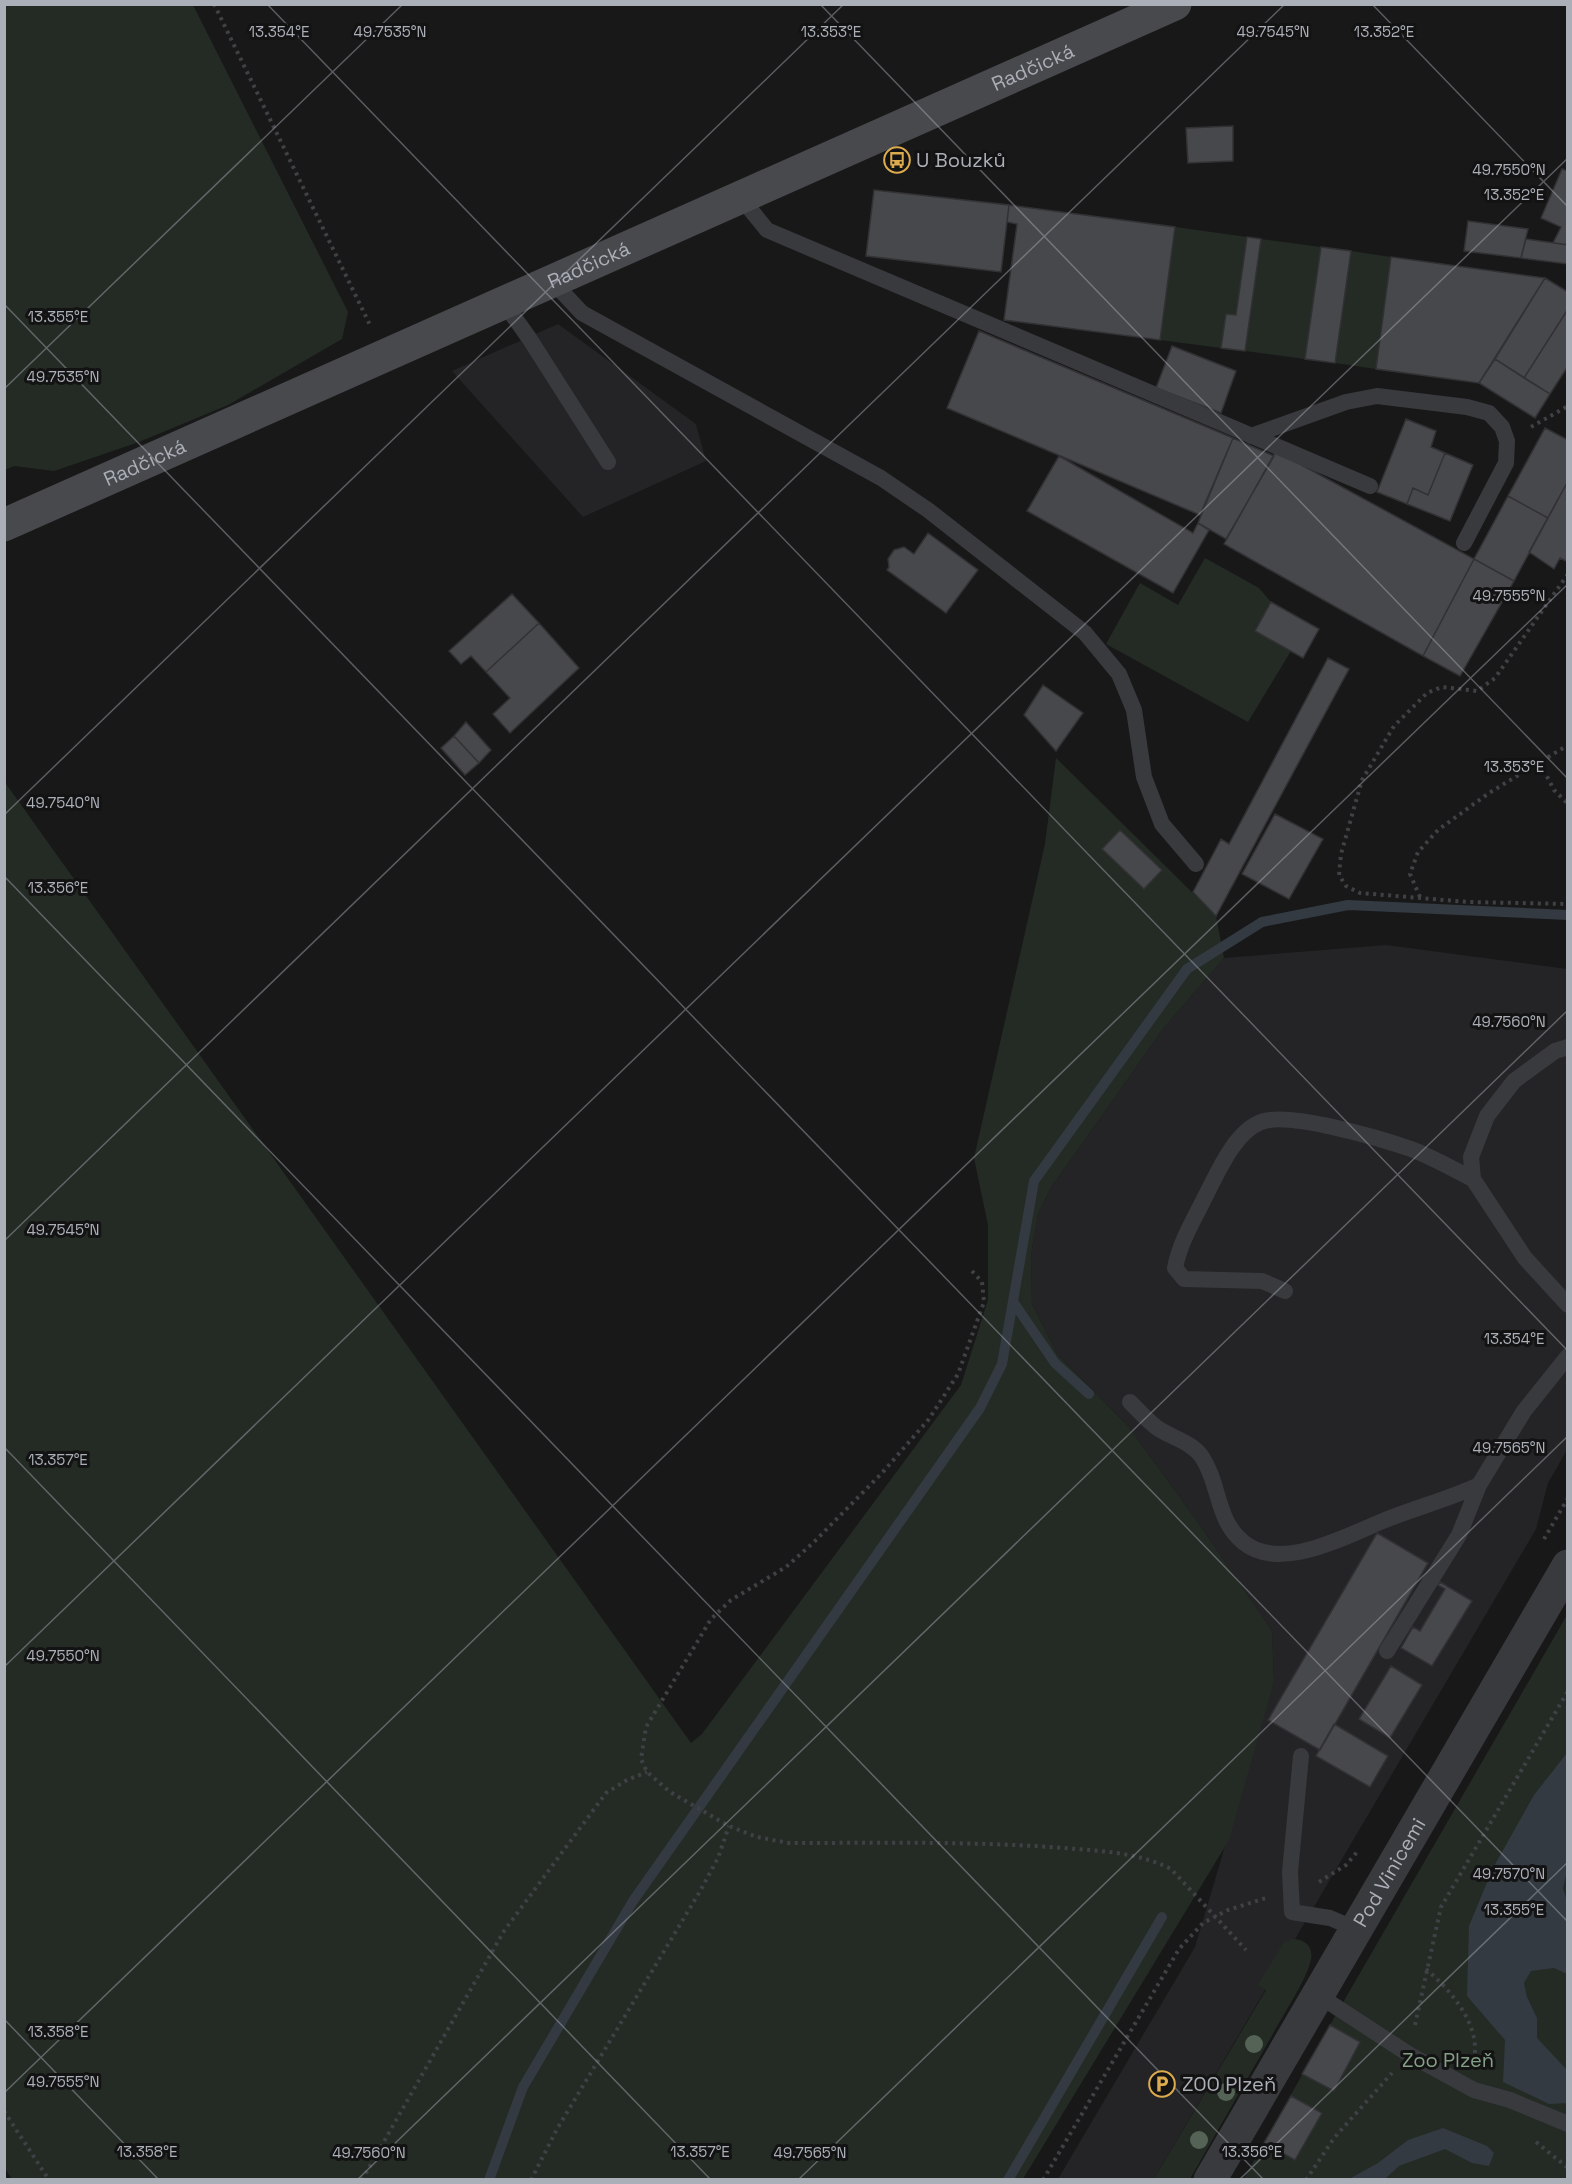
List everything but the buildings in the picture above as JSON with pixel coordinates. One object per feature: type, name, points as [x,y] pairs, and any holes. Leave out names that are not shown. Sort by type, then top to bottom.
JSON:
[{"type":"street","name":"Radčická","points":[[4,525],[1175,4]]},
{"type":"street","name":"Pod Vinicemi","points":[[1210,2180],[1568,1566]]},
{"type":"lane","points":[[741,198],[767,230],[1370,486]]},
{"type":"lane","points":[[552,281],[582,313],[881,478],[928,510],[1085,633],[1119,674],[1134,710],[1144,777],[1162,824],[1196,864]]},
{"type":"lane","points":[[504,303],[608,462]]},
{"type":"lane","points":[[1251,436],[1346,402],[1377,396],[1467,407],[1489,413],[1502,428],[1507,441],[1506,463],[1464,543]]},
{"type":"lane","points":[[1568,1047],[1555,1051],[1515,1081],[1487,1116],[1471,1157],[1473,1179],[1525,1258],[1568,1305]]},
{"type":"lane","points":[[1285,1292],[1262,1281],[1184,1279],[1175,1268],[1179,1249],[1233,1147],[1238,1139],[1261,1121],[1293,1119],[1348,1131],[1413,1150],[1473,1179]]},
{"type":"lane","points":[[1387,1651],[1459,1535],[1479,1485],[1524,1411],[1568,1356]]},
{"type":"lane","points":[[1130,1402],[1157,1428],[1180,1438],[1200,1454],[1208,1467],[1229,1528],[1244,1544],[1261,1551],[1284,1555],[1332,1544],[1392,1517],[1453,1497],[1479,1485]]},
{"type":"lane","points":[[1301,1756],[1290,1872],[1292,1912],[1330,1918],[1356,1929]]},
{"type":"lane","points":[[1318,1995],[1410,2055],[1474,2090],[1510,2100],[1568,2124]]},
{"type":"path","points":[[213,4],[385,356]]},
{"type":"path","points":[[1507,441],[1568,406]]},
{"type":"path","points":[[1568,574],[1495,678],[1477,692],[1442,687],[1427,693],[1394,726],[1362,780],[1341,854],[1339,875],[1346,886],[1360,893],[1468,902],[1568,904]]},
{"type":"path","points":[[1420,897],[1410,873],[1418,852],[1438,830],[1489,793],[1568,746]]},
{"type":"path","points":[[1540,763],[1554,790],[1568,804]]},
{"type":"path","points":[[972,1271],[981,1282],[984,1302],[958,1374],[935,1410],[882,1473],[814,1542],[786,1567],[731,1600],[711,1619],[646,1726],[641,1759],[647,1772],[676,1796],[719,1821],[757,1837],[789,1843],[1018,1844],[1129,1853],[1171,1869],[1246,1950]]},
{"type":"path","points":[[1306,2180],[1334,2138],[1410,2055],[1419,1997],[1441,1907],[1568,1691]]},
{"type":"path","points":[[362,2180],[504,1931],[606,1793],[627,1780],[647,1772]]},
{"type":"path","points":[[531,2180],[557,2129],[699,1893],[718,1858],[729,1826]]},
{"type":"path","points":[[4,2111],[49,2180]]},
{"type":"shaded area","points":[[558,324],[696,424],[706,461],[583,517],[452,371]]},
{"type":"shaded area","points":[[1386,945],[1567,969],[1567,1450],[1548,1483],[1536,1529],[1154,2179],[1058,2179],[1195,1947],[1274,1682],[1272,1631],[1197,1521],[1128,1426],[1057,1354],[1032,1304],[1031,1255],[1038,1214],[1050,1189],[1163,1029],[1224,958]]},
{"type":"shaded area","points":[[1567,1753],[1568,1867],[1563,1888],[1568,1905],[1567,1974],[1554,1968],[1531,1971],[1524,1983],[1527,1997],[1537,2018],[1537,2038],[1567,2070],[1567,2103],[1549,2104],[1503,2082],[1505,2040],[1467,1996],[1469,1926],[1493,1868],[1534,1795]]},
{"type":"shaded area","points":[[1443,2128],[1487,2146],[1494,2153],[1489,2166],[1472,2163],[1445,2149],[1399,2166],[1385,2179],[1349,2179],[1378,2163],[1408,2140]]},
{"type":"green space","points":[[4,5],[193,5],[348,312],[342,339],[228,405],[139,442],[54,471],[14,466],[5,470]]},
{"type":"green space","points":[[1175,227],[1247,237],[1236,315],[1226,314],[1221,348],[1160,340]]},
{"type":"green space","points":[[1261,239],[1321,247],[1305,359],[1245,351]]},
{"type":"green space","points":[[1351,251],[1391,257],[1376,369],[1335,363]]},
{"type":"green space","points":[[1205,558],[1259,588],[1271,602],[1255,631],[1291,651],[1248,722],[1106,644],[1140,583],[1178,605]]},
{"type":"green space","points":[[1056,758],[1216,916],[1224,958],[1163,1029],[1050,1189],[1038,1214],[1031,1255],[1032,1304],[1057,1354],[1128,1426],[1197,1521],[1272,1631],[1274,1682],[1229,1840],[1023,2179],[12,2179],[4,2167],[4,781],[691,1743],[702,1734],[961,1385],[988,1300],[988,1225],[974,1158],[1045,844]]},
{"type":"green space","name":"Zoo Plzeň","points":[[1567,1615],[1567,2179],[1243,2180],[1330,2025]]},
{"type":"green space","points":[[1292,1939],[1305,1943],[1310,1949],[1311,1958],[1304,1979],[1190,2179],[1154,2179],[1266,1990],[1258,1985],[1284,1942]]},
{"type":"waterway","points":[[489,2180],[523,2087],[633,1901],[980,1408],[1002,1364],[1034,1181],[1187,969],[1262,922],[1348,905],[1568,915]]},
{"type":"waterway","points":[[1014,1303],[1055,1363],[1089,1394]]},
{"type":"waterway","points":[[1008,2180],[1162,1917]]},
{"type":"place","name":"U Bouzků","points":[[897,160]]},
{"type":"place","name":"ZOO Plzeň","points":[[1162,2084]]}]
